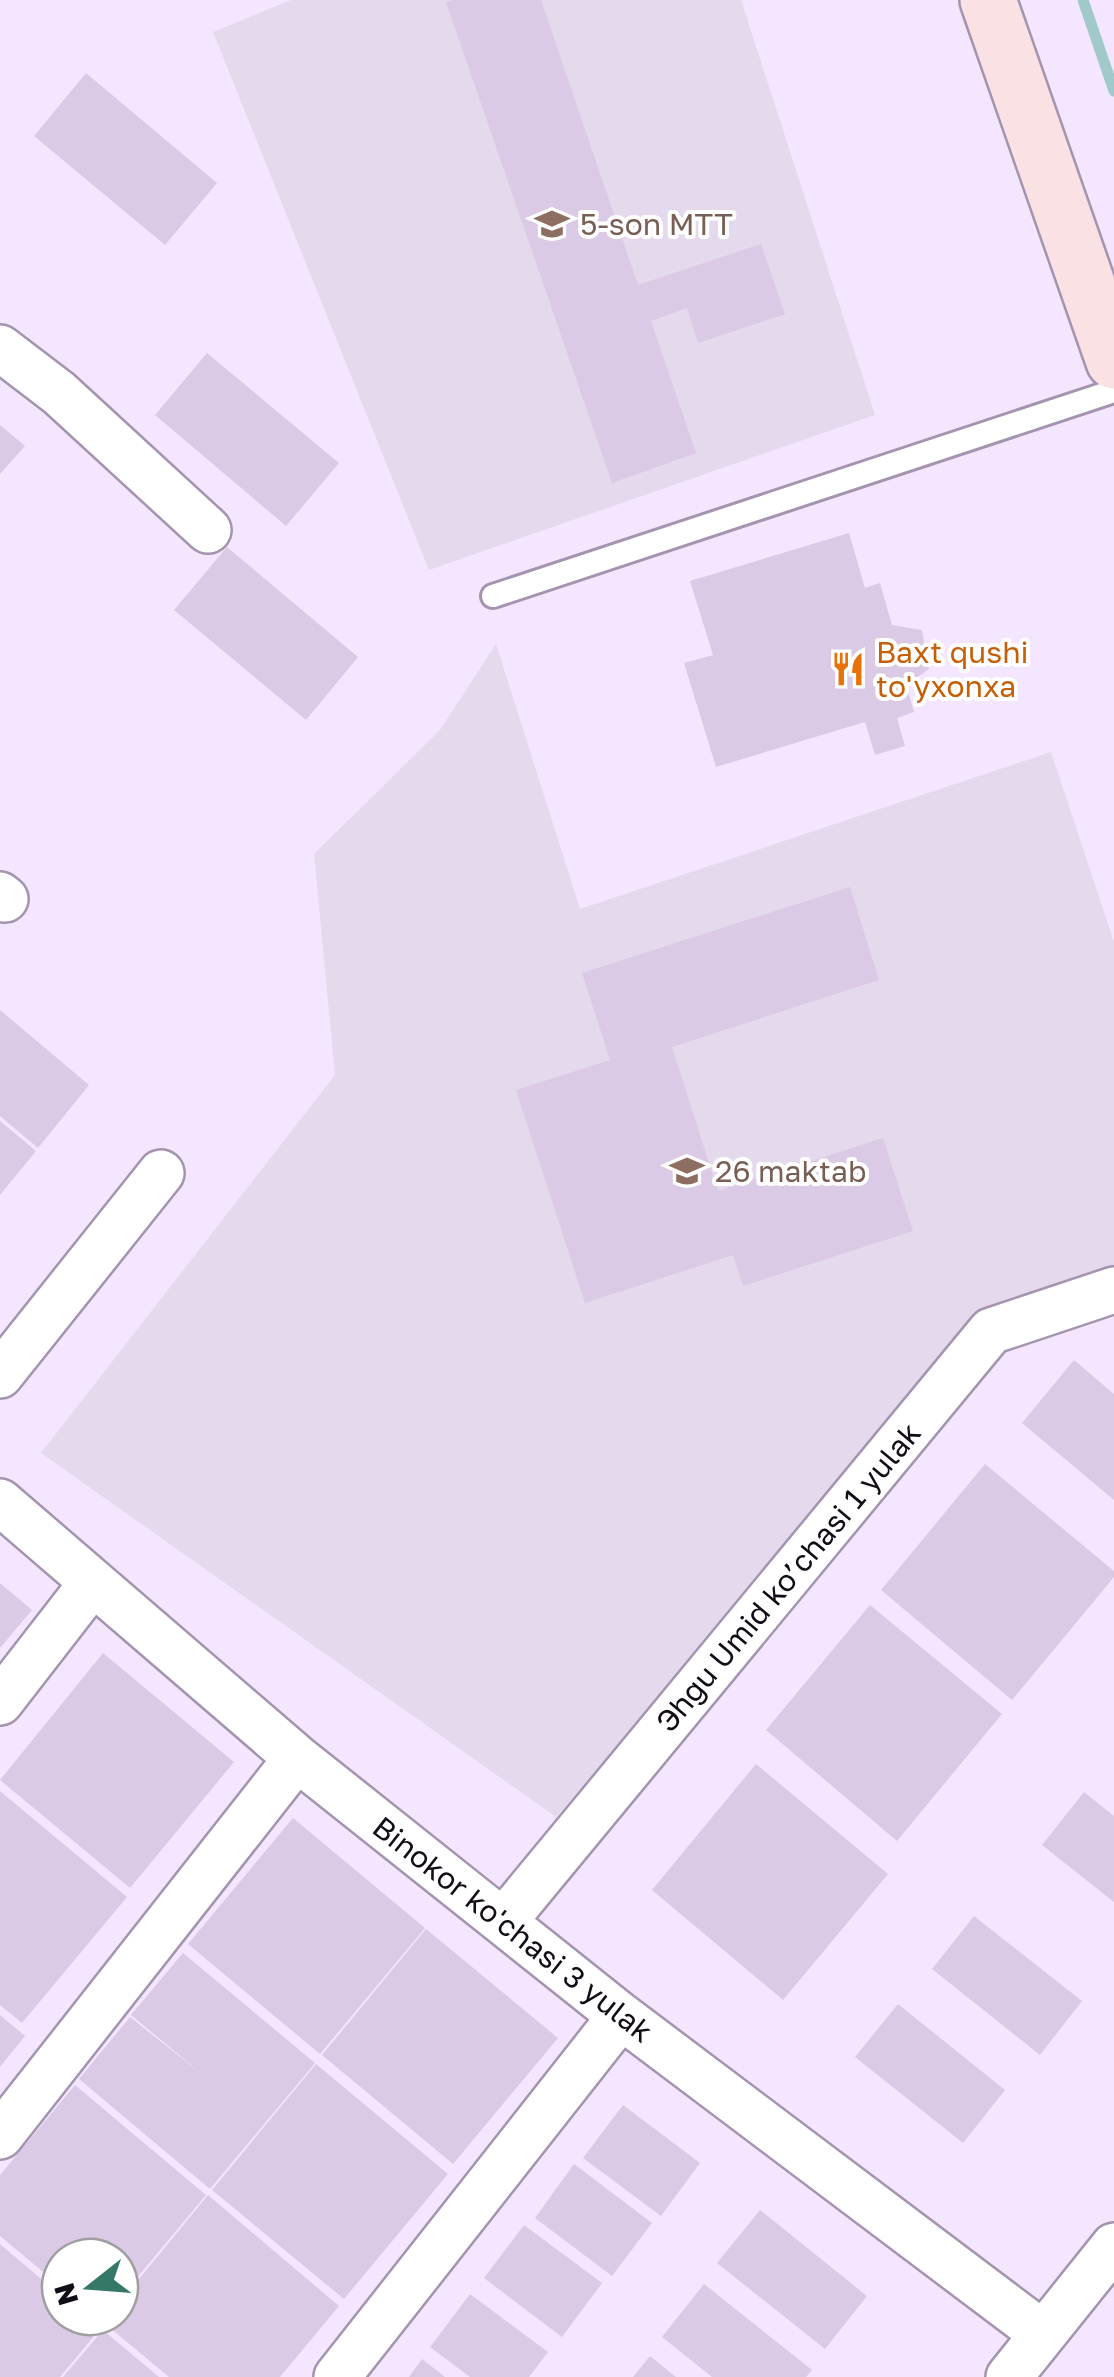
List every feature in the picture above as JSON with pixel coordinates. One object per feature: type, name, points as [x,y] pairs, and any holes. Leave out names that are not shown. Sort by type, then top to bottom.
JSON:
[{"type":"main road","points":[[988,0],[1114,361]]},
{"type":"street","points":[[0,348],[59,392],[208,530]]},
{"type":"street","points":[[0,1376],[161,1173]]},
{"type":"street","name":"Эhgu Umid ko’chasi 1 yulak","points":[[502,1922],[991,1332],[1114,1290]]},
{"type":"street","name":"Binokor ko'chasi 3 yulak","points":[[0,1502],[296,1758],[621,2016],[1043,2334]]},
{"type":"street","points":[[0,1702],[93,1582]]},
{"type":"street","points":[[0,2136],[296,1758]]},
{"type":"street","points":[[337,2377],[621,2016]]},
{"type":"street","points":[[1008,2377],[1114,2246]]},
{"type":"lane","points":[[493,596],[1114,391]]},
{"type":"shaded area","name":"5-son MTT","points":[[291,0],[741,0],[875,415],[429,570],[213,32]]},
{"type":"shaded area","name":"26 maktab","points":[[496,644],[580,909],[1051,752],[1114,942],[1114,1267],[991,1308],[556,1817],[41,1453],[335,1075],[314,854],[440,730]]},
{"type":"building","points":[[541,0],[638,285],[761,244],[785,314],[698,343],[687,308],[651,321],[696,453],[612,483],[446,2]]},
{"type":"building","points":[[86,73],[217,183],[165,245],[34,136]]},
{"type":"building","points":[[207,353],[339,463],[286,526],[155,415]]},
{"type":"building","points":[[0,425],[25,446],[0,474]]},
{"type":"building","points":[[849,533],[865,588],[880,583],[892,625],[922,630],[929,669],[906,685],[914,712],[897,718],[905,746],[875,755],[865,722],[716,767],[684,663],[713,655],[690,581]]},
{"type":"building","points":[[227,547],[358,657],[306,720],[174,610]]},
{"type":"building","points":[[850,887],[879,980],[672,1047],[718,1191],[883,1138],[913,1231],[743,1286],[733,1255],[585,1303],[516,1090],[610,1060],[582,973]]},
{"type":"building","points":[[0,1010],[89,1085],[38,1148],[0,1116]]},
{"type":"building","points":[[0,1121],[36,1151],[0,1195]]},
{"type":"building","points":[[1074,1360],[1114,1394],[1114,1500],[1022,1423]]},
{"type":"building","points":[[985,1464],[1114,1571],[1114,1577],[1012,1700],[881,1590]]},
{"type":"building","points":[[0,1583],[32,1610],[0,1648]]},
{"type":"building","points":[[870,1605],[1002,1714],[897,1841],[766,1730]]},
{"type":"building","points":[[103,1653],[234,1762],[130,1888],[0,1780]]},
{"type":"building","points":[[756,1764],[888,1874],[783,2000],[652,1890]]},
{"type":"building","points":[[0,1791],[127,1897],[22,2023],[0,2005]]},
{"type":"building","points":[[1084,1792],[1114,1816],[1114,1902],[1042,1845]]},
{"type":"building","points":[[293,1818],[425,1928],[320,2054],[188,1944]]},
{"type":"building","points":[[974,1916],[1082,2001],[1040,2055],[932,1969]]},
{"type":"building","points":[[426,1929],[558,2038],[453,2164],[322,2055]]},
{"type":"building","points":[[183,1953],[315,2063],[210,2189],[79,2079],[130,2017],[202,2074],[131,2015]]},
{"type":"building","points":[[898,2004],[1005,2090],[963,2143],[855,2057]]},
{"type":"building","points":[[0,2015],[25,2036],[0,2067]]},
{"type":"building","points":[[316,2064],[448,2174],[344,2299],[212,2190]]},
{"type":"building","points":[[75,2085],[206,2195],[140,2274],[140,2237],[40,2237],[40,2269],[0,2236],[0,2175]]},
{"type":"building","points":[[623,2105],[700,2163],[661,2216],[583,2158]]},
{"type":"building","points":[[574,2164],[652,2223],[612,2276],[535,2218]]},
{"type":"building","points":[[208,2195],[339,2306],[280,2377],[169,2377],[121,2337],[140,2337],[140,2278]]},
{"type":"building","points":[[760,2210],[867,2296],[825,2349],[717,2263]]},
{"type":"building","points":[[524,2225],[602,2283],[562,2337],[484,2278]]},
{"type":"building","points":[[0,2244],[40,2278],[40,2337],[93,2337],[60,2377],[0,2377]]},
{"type":"building","points":[[704,2284],[812,2370],[806,2377],[712,2377],[662,2337]]},
{"type":"building","points":[[470,2294],[548,2352],[529,2377],[470,2377],[430,2347]]},
{"type":"building","points":[[97,2337],[111,2337],[159,2377],[63,2377]]},
{"type":"building","points":[[650,2356],[676,2377],[633,2377]]},
{"type":"building","points":[[422,2359],[445,2377],[409,2377]]},
{"type":"waterway","points":[[1083,0],[1114,91]]},
{"type":"place","name":"5-son MTT","points":[[552,224]]},
{"type":"place","name":"Baxt qushi to'yxonxa","points":[[848,669]]},
{"type":"place","name":"26 maktab","points":[[687,1171]]}]
